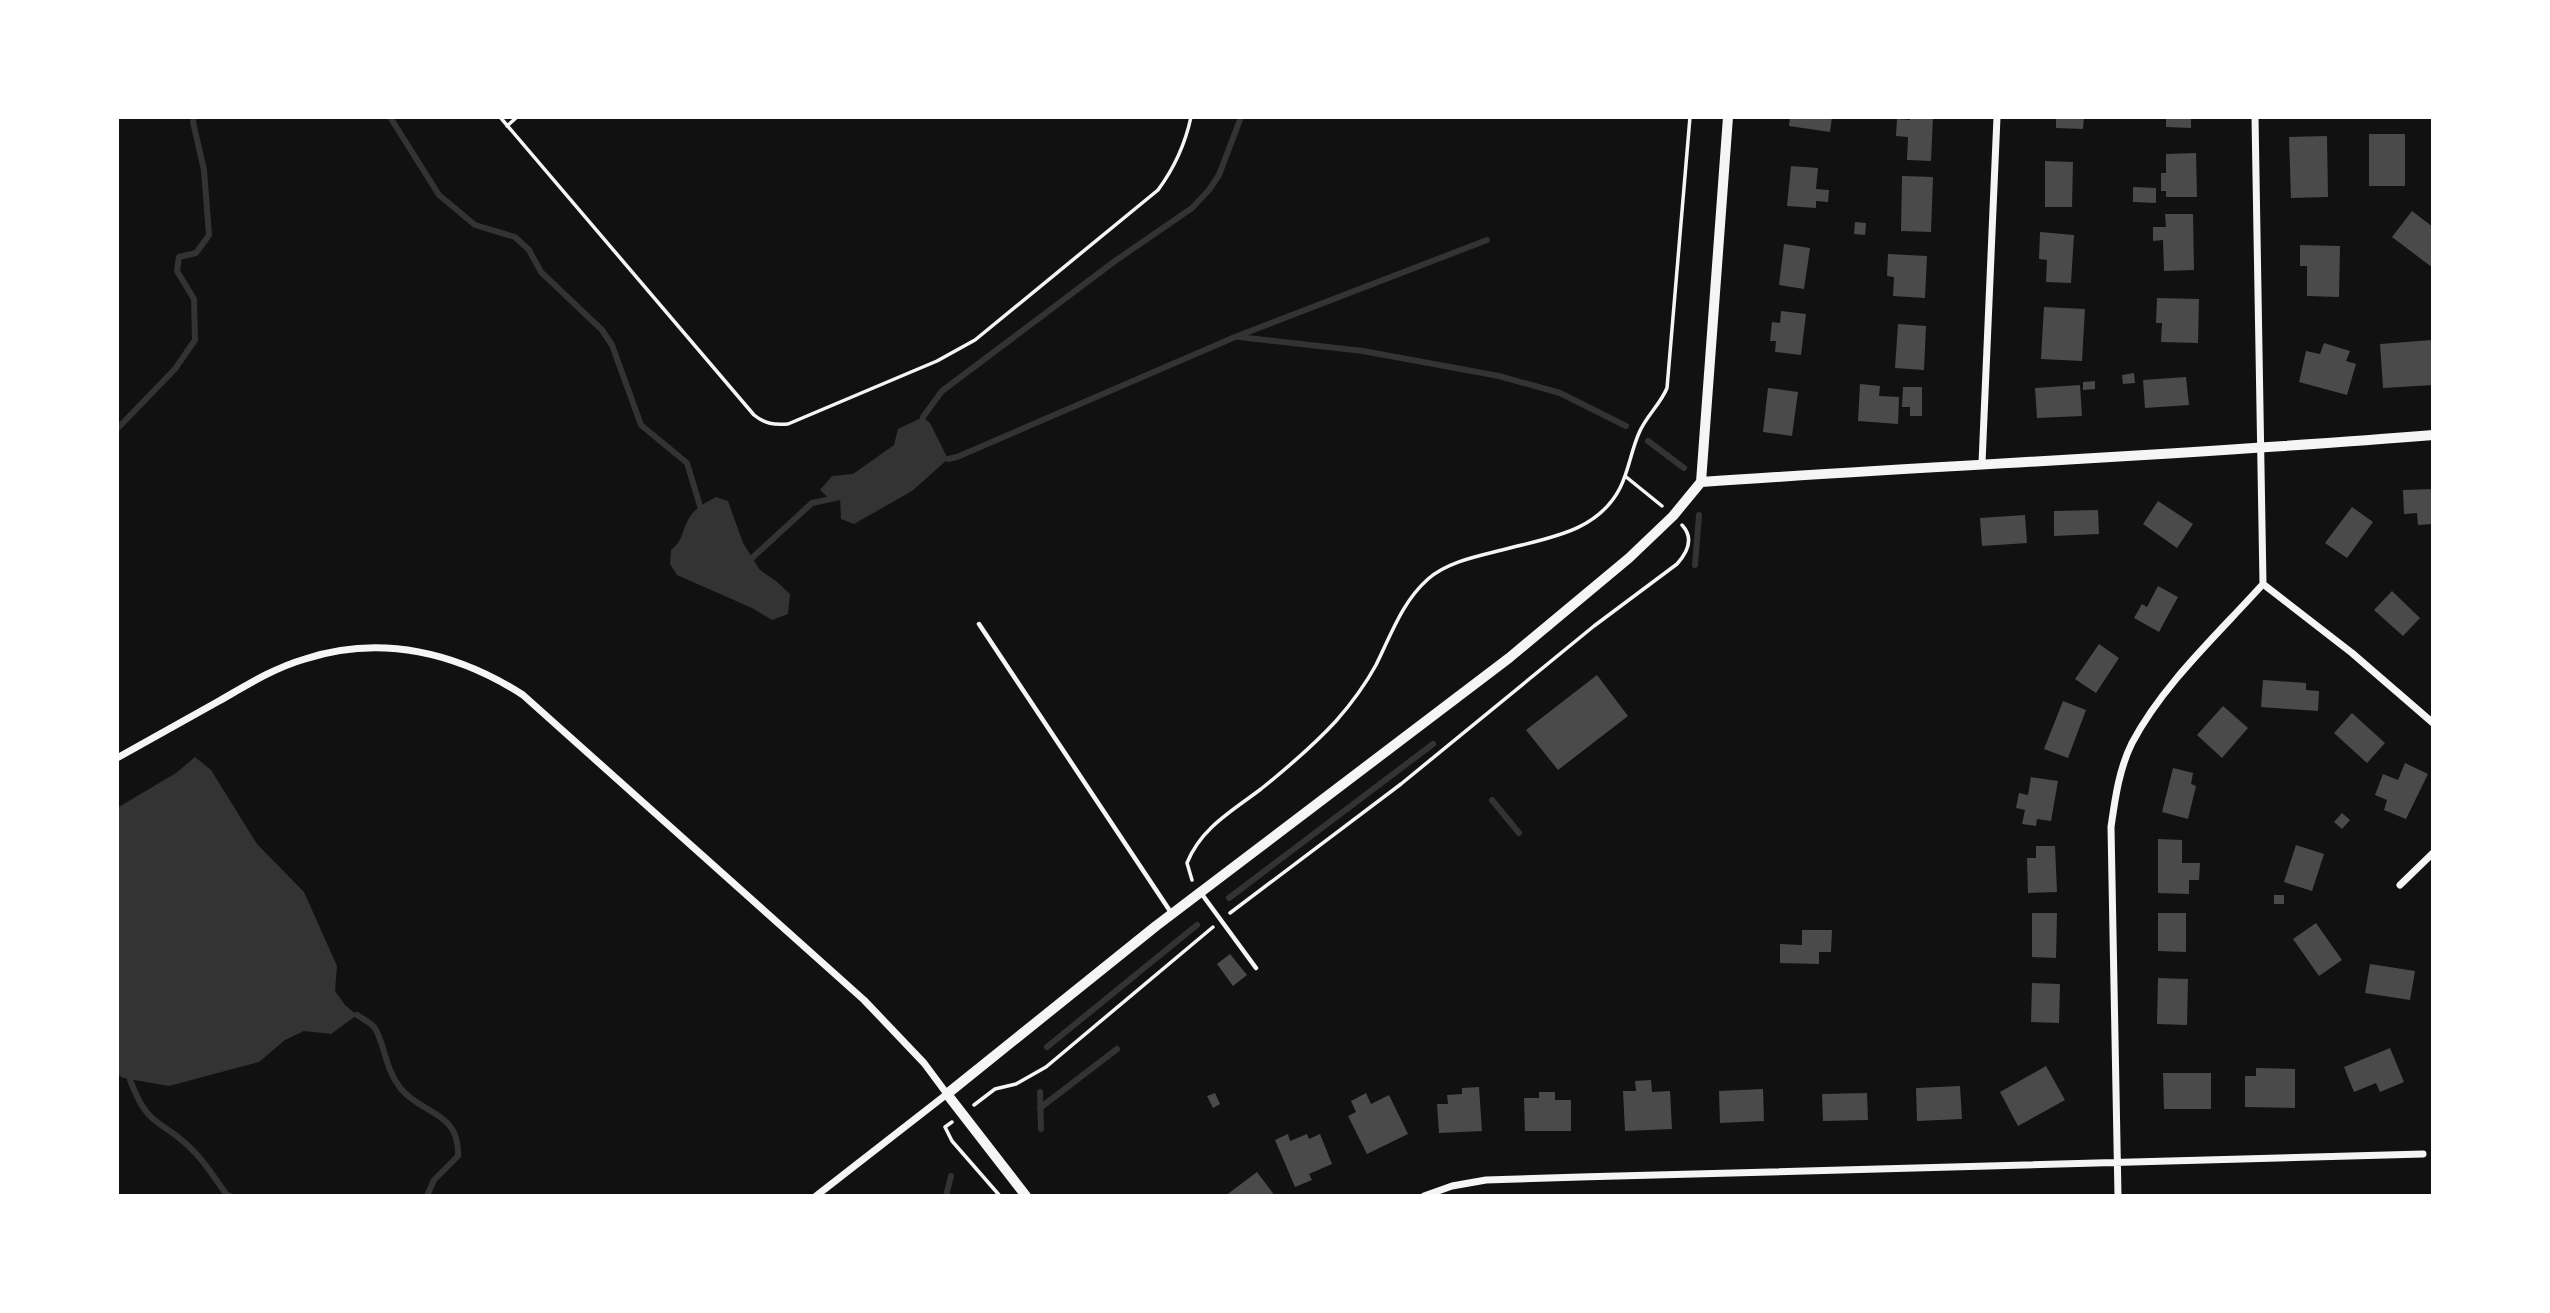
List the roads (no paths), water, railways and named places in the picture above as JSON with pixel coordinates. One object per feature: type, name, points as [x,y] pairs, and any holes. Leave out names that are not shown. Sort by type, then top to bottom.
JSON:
[{"type":"street","points":[[816,1196],[1172,914],[1509,658],[1629,558],[1673,516],[1701,482],[1728,117]]},
{"type":"street","points":[[1982,463],[1997,117]]},
{"type":"street","points":[[2118,1196],[2111,827],[2117,788],[2131,745],[2151,713],[2179,676],[2263,584],[2255,117]]},
{"type":"street","points":[[1701,482],[1982,463],[2259,449],[2433,435]]},
{"type":"street","points":[[2263,584],[2352,653],[2433,723]]},
{"type":"street","points":[[117,758],[269,673],[307,658],[355,650],[401,649],[440,655],[472,666],[523,695],[843,982],[924,1063],[961,1115],[1026,1196]]},
{"type":"street","points":[[2400,885],[2433,853]]},
{"type":"street","points":[[1424,1196],[1452,1186],[1486,1180],[2118,1165],[2423,1154]]},
{"type":"street","points":[[1452,1186],[1455,1196]]},
{"type":"lane","points":[[979,624],[1172,914]]},
{"type":"lane","points":[[1201,892],[1256,968]]},
{"type":"waterway","points":[[117,429],[175,369],[195,340],[194,299],[177,271],[179,257],[196,253],[209,235],[204,170],[194,117]]},
{"type":"waterway","points":[[390,117],[439,195],[475,225],[515,237],[529,250],[541,272],[602,330],[612,345],[641,425],[687,463],[700,506]]},
{"type":"waterway","points":[[923,417],[942,391],[1115,261],[1192,208],[1219,175],[1241,117]]},
{"type":"waterway","points":[[948,459],[1235,337],[1487,240]]},
{"type":"waterway","points":[[1239,337],[1363,351],[1499,376],[1560,393],[1626,426]]},
{"type":"waterway","points":[[1648,441],[1684,468]]},
{"type":"waterway","points":[[752,558],[812,503],[840,497]]},
{"type":"waterway","points":[[1695,565],[1699,515]]},
{"type":"waterway","points":[[1229,898],[1433,744]]},
{"type":"waterway","points":[[1492,800],[1519,833]]},
{"type":"waterway","points":[[1047,1047],[1197,925]]},
{"type":"waterway","points":[[357,1015],[375,1028],[392,1074],[401,1089],[447,1122],[453,1131],[458,1156],[434,1180],[427,1196]]},
{"type":"waterway","points":[[1040,1108],[1117,1049]]},
{"type":"waterway","points":[[130,1080],[140,1103],[149,1115],[193,1150],[230,1196]]},
{"type":"waterway","points":[[1040,1092],[1041,1129]]},
{"type":"waterway","points":[[946,1196],[951,1176]]}]
